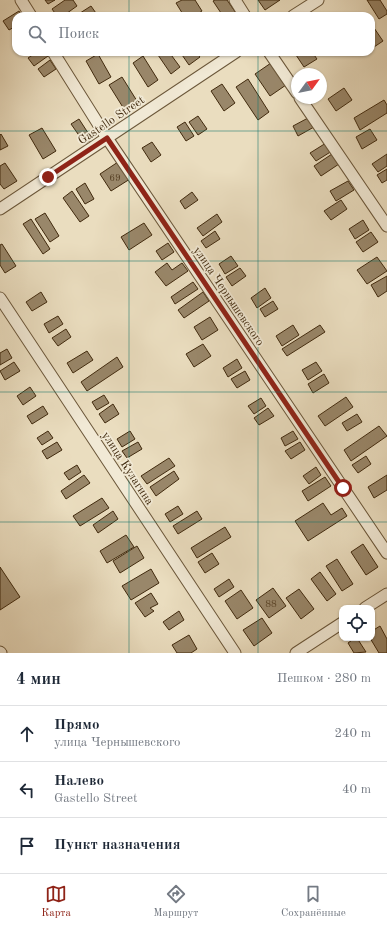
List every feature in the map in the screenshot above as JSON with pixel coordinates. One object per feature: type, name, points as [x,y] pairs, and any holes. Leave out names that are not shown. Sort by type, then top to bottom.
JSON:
[{"type":"street","points":[[21,0],[28,12]]},
{"type":"street","points":[[235,0],[242,12]]},
{"type":"street","points":[[299,12],[318,0]]},
{"type":"street","name":"улица Чернышевского","points":[[56,56],[107,138],[387,553]]},
{"type":"street","name":"Gastello Street","points":[[0,209],[230,56]]},
{"type":"street","points":[[272,56],[291,84]]},
{"type":"street","points":[[304,104],[387,226]]},
{"type":"street","name":"улица Кулагина","points":[[0,298],[235,653]]},
{"type":"street","points":[[370,605],[387,594]]},
{"type":"street","points":[[296,653],[339,625]]},
{"type":"building","points":[[45,0],[55,0],[48,4]]},
{"type":"building","points":[[65,0],[73,0],[77,6],[69,12],[54,12],[52,9]]},
{"type":"building","points":[[182,0],[195,0],[202,11],[182,12],[176,3]]},
{"type":"building","points":[[227,0],[235,12],[220,12],[213,1]]},
{"type":"building","points":[[258,0],[280,0],[265,10]]},
{"type":"building","points":[[367,0],[380,0],[387,11],[387,14],[379,19]]},
{"type":"building","points":[[91,6],[95,12],[82,12]]},
{"type":"building","points":[[12,15],[12,28],[9,30],[3,21]]},
{"type":"building","points":[[375,29],[383,41],[375,46]]},
{"type":"building","points":[[31,56],[48,56],[34,66],[28,58]]},
{"type":"building","points":[[95,56],[99,56],[111,77],[99,84],[86,61]]},
{"type":"building","points":[[143,56],[158,80],[148,87],[133,63]]},
{"type":"building","points":[[159,56],[172,56],[180,67],[171,74]]},
{"type":"building","points":[[183,56],[199,56],[200,57],[189,65]]},
{"type":"building","points":[[297,56],[315,56],[317,59],[304,67]]},
{"type":"building","points":[[50,60],[56,69],[44,77],[38,69]]},
{"type":"building","points":[[271,63],[286,85],[270,96],[255,74]]},
{"type":"building","points":[[122,77],[137,101],[124,109],[109,85]]},
{"type":"building","points":[[248,79],[269,112],[258,120],[236,87]]},
{"type":"building","points":[[222,84],[235,103],[224,111],[211,91]]},
{"type":"building","points":[[344,88],[352,100],[336,111],[328,99]]},
{"type":"building","points":[[384,100],[387,105],[387,113],[360,130],[354,118]]},
{"type":"building","points":[[198,116],[207,129],[198,135],[189,122]]},
{"type":"building","points":[[308,118],[314,127],[298,136],[293,126]]},
{"type":"building","points":[[79,119],[92,139],[85,144],[71,124]]},
{"type":"building","points":[[185,122],[194,136],[186,141],[177,127]]},
{"type":"building","points":[[42,128],[56,151],[43,159],[29,135]]},
{"type":"building","points":[[370,129],[377,140],[362,149],[356,137]]},
{"type":"building","points":[[1,134],[8,146],[0,150],[0,135]]},
{"type":"building","points":[[152,142],[161,155],[151,162],[142,148]]},
{"type":"building","points":[[326,143],[332,151],[316,161],[310,153]]},
{"type":"building","points":[[332,154],[339,164],[321,176],[314,166]]},
{"type":"building","points":[[387,154],[387,166],[378,172],[372,164]]},
{"type":"building","points":[[118,162],[130,179],[111,191],[100,174]]},
{"type":"building","points":[[5,163],[17,181],[4,189],[0,184],[0,166]]},
{"type":"building","points":[[387,169],[387,180],[382,183],[377,175]]},
{"type":"building","points":[[348,181],[354,190],[336,201],[330,191]]},
{"type":"building","points":[[85,183],[94,199],[85,204],[76,189]]},
{"type":"building","points":[[72,191],[89,216],[80,222],[63,198]]},
{"type":"building","points":[[192,192],[198,200],[185,209],[180,201]]},
{"type":"building","points":[[341,200],[347,209],[331,220],[324,211]]},
{"type":"building","points":[[45,213],[59,236],[50,242],[35,219]]},
{"type":"building","points":[[217,214],[222,222],[203,236],[197,228]]},
{"type":"building","points":[[31,219],[50,249],[43,254],[23,224]]},
{"type":"building","points":[[363,220],[369,230],[355,239],[349,229]]},
{"type":"building","points":[[144,223],[152,235],[129,250],[121,237]]},
{"type":"building","points":[[215,231],[220,239],[206,248],[201,241]]},
{"type":"building","points":[[371,232],[378,242],[363,252],[356,242]]},
{"type":"building","points":[[168,243],[174,252],[162,260],[156,251]]},
{"type":"building","points":[[2,244],[16,266],[5,273],[0,265],[0,245]]},
{"type":"building","points":[[231,256],[238,266],[225,274],[219,264]]},
{"type":"building","points":[[377,257],[387,271],[367,284],[357,270]]},
{"type":"building","points":[[167,263],[172,270],[182,263],[188,271],[166,286],[155,272]]},
{"type":"building","points":[[240,268],[246,276],[232,286],[226,277]]},
{"type":"building","points":[[387,276],[387,291],[378,297],[371,285]]},
{"type":"building","points":[[193,282],[198,289],[175,304],[171,297]]},
{"type":"building","points":[[265,288],[271,298],[257,308],[251,298]]},
{"type":"building","points":[[41,292],[47,302],[32,311],[26,302]]},
{"type":"building","points":[[203,292],[209,301],[184,318],[178,310]]},
{"type":"building","points":[[273,301],[278,309],[265,317],[260,309]]},
{"type":"building","points":[[58,316],[63,324],[49,333],[44,324]]},
{"type":"building","points":[[210,317],[218,330],[202,340],[194,327]]},
{"type":"building","points":[[293,325],[299,335],[282,346],[276,336]]},
{"type":"building","points":[[320,325],[325,332],[287,356],[282,349]]},
{"type":"building","points":[[66,329],[71,337],[58,346],[52,338]]},
{"type":"building","points":[[203,344],[211,356],[194,367],[186,354]]},
{"type":"building","points":[[7,349],[12,358],[0,365],[0,353]]},
{"type":"building","points":[[87,351],[93,360],[73,373],[67,363]]},
{"type":"building","points":[[117,357],[123,367],[87,391],[81,382]]},
{"type":"building","points":[[237,359],[242,368],[228,377],[223,368]]},
{"type":"building","points":[[14,362],[20,371],[5,380],[0,371]]},
{"type":"building","points":[[316,362],[322,371],[308,380],[302,370]]},
{"type":"building","points":[[245,371],[250,380],[237,388],[231,379]]},
{"type":"building","points":[[324,374],[329,383],[313,393],[308,384]]},
{"type":"building","points":[[30,387],[36,396],[23,405],[17,396]]},
{"type":"building","points":[[104,395],[109,403],[97,410],[92,402]]},
{"type":"building","points":[[346,397],[353,407],[325,426],[318,416]]},
{"type":"building","points":[[261,398],[266,406],[254,414],[248,406]]},
{"type":"building","points":[[113,404],[119,414],[105,423],[99,414]]},
{"type":"building","points":[[43,406],[48,414],[32,424],[27,416]]},
{"type":"building","points":[[268,408],[274,416],[259,425],[254,418]]},
{"type":"building","points":[[357,414],[362,422],[347,431],[342,423]]},
{"type":"building","points":[[379,426],[387,436],[351,461],[344,450]]},
{"type":"building","points":[[48,431],[53,438],[42,445],[37,438]]},
{"type":"building","points":[[130,431],[135,439],[122,447],[117,439]]},
{"type":"building","points":[[293,431],[298,439],[285,446],[281,438]]},
{"type":"building","points":[[57,442],[62,450],[47,459],[42,451]]},
{"type":"building","points":[[138,442],[142,449],[127,458],[122,451]]},
{"type":"building","points":[[300,442],[305,450],[291,459],[285,451]]},
{"type":"building","points":[[366,456],[371,464],[358,473],[352,465]]},
{"type":"building","points":[[169,458],[175,466],[147,484],[141,476]]},
{"type":"building","points":[[77,465],[81,472],[69,480],[64,473]]},
{"type":"building","points":[[316,467],[321,475],[309,484],[303,476]]},
{"type":"building","points":[[174,471],[179,479],[156,496],[150,487]]},
{"type":"building","points":[[84,475],[90,483],[66,499],[61,491]]},
{"type":"building","points":[[387,475],[387,490],[374,498],[368,487]]},
{"type":"building","points":[[325,477],[331,486],[308,501],[302,491]]},
{"type":"building","points":[[102,498],[109,508],[80,526],[73,516]]},
{"type":"building","points":[[323,503],[331,515],[342,508],[347,516],[308,541],[295,521]]},
{"type":"building","points":[[178,506],[183,514],[170,522],[165,514]]},
{"type":"building","points":[[113,511],[118,519],[98,533],[93,525]]},
{"type":"building","points":[[197,511],[202,519],[178,534],[173,526]]},
{"type":"building","points":[[225,527],[231,537],[197,558],[191,548]]},
{"type":"building","points":[[126,535],[134,547],[107,563],[100,551]]},
{"type":"building","points":[[363,544],[378,567],[366,575],[351,552]]},
{"type":"building","points":[[137,546],[144,558],[120,573],[113,561]]},
{"type":"building","points":[[212,553],[219,564],[205,573],[198,562]]},
{"type":"building","points":[[337,559],[353,584],[342,591],[326,566]]},
{"type":"building","points":[[0,567],[20,597],[0,610]]},
{"type":"building","points":[[151,569],[159,583],[131,600],[122,586]]},
{"type":"building","points":[[320,572],[336,594],[327,601],[311,579]]},
{"type":"building","points":[[229,579],[234,587],[219,597],[214,589]]},
{"type":"building","points":[[273,588],[286,606],[269,618],[256,600]]},
{"type":"building","points":[[299,589],[314,609],[301,619],[286,598]]},
{"type":"building","points":[[241,590],[253,608],[237,619],[225,601]]},
{"type":"building","points":[[151,593],[158,604],[150,608],[154,611],[145,617],[135,603]]},
{"type":"building","points":[[179,611],[184,620],[169,630],[163,622]]},
{"type":"building","points":[[262,618],[272,633],[254,646],[243,630]]},
{"type":"building","points":[[380,626],[387,639],[387,653],[379,653],[372,641],[375,641],[375,629]]},
{"type":"building","points":[[189,635],[197,649],[191,653],[177,653],[172,645]]},
{"type":"building","points":[[351,641],[359,641],[366,652],[354,653],[348,643]]},
{"type":"route","points":[[48,177],[107,138],[343,488]]}]
